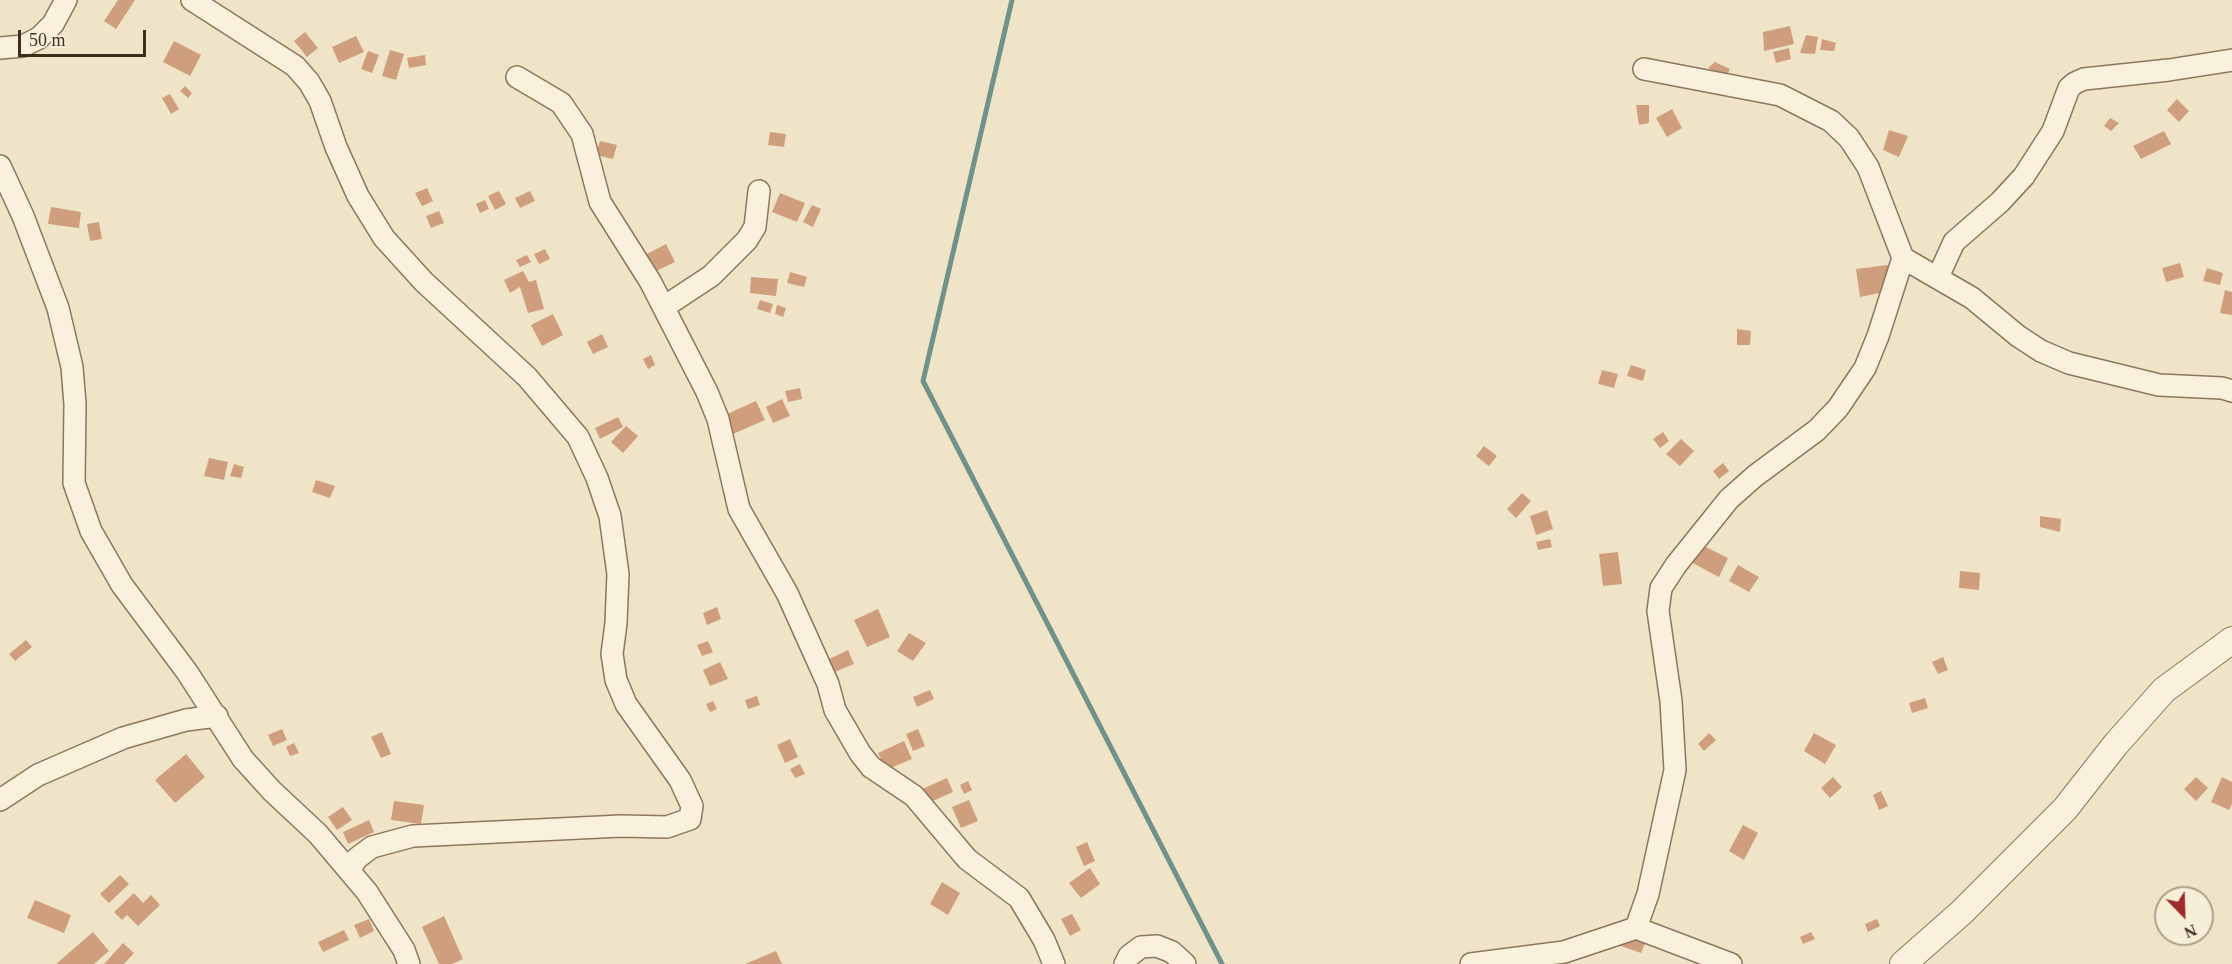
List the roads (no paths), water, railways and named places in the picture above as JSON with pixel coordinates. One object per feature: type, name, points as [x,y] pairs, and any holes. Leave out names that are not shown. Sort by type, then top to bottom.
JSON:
[{"type":"street","points":[[0,48],[23,46],[39,38],[53,24],[66,0]]},
{"type":"street","points":[[192,0],[295,66],[309,82],[320,101],[336,147],[358,196],[384,238],[424,282],[527,377],[578,437],[597,478],[610,516],[618,574],[612,654],[616,680],[630,712],[680,780],[692,806],[690,819],[668,827],[621,826],[413,836],[372,847],[356,859],[350,871]]},
{"type":"street","points":[[1938,277],[1954,242],[2000,202],[2024,176],[2053,131],[2069,88],[2075,83],[2084,79],[2169,70],[2232,60]]},
{"type":"street","points":[[1636,928],[1648,894],[1676,770],[1671,701],[1658,611],[1661,588],[1676,565],[1729,498],[1817,430],[1838,408],[1865,368],[1878,336],[1903,258],[1868,167],[1849,138],[1831,121],[1780,95],[1644,69]]},
{"type":"street","points":[[517,76],[561,103],[582,134],[600,202],[609,220],[631,249],[664,308],[718,419],[739,509],[765,551],[808,636],[828,684],[835,710],[848,734],[871,767],[914,796],[968,859],[1019,897],[1044,940],[1053,964]]},
{"type":"street","points":[[0,166],[46,275],[63,328],[72,367],[75,404],[74,483],[96,539],[122,585],[188,672],[255,773],[318,834],[350,871],[389,924],[410,964]]},
{"type":"street","points":[[664,308],[711,276],[747,240],[755,227],[759,191]]},
{"type":"street","points":[[1903,258],[1972,298],[2018,336],[2069,363],[2159,385],[2232,391]]},
{"type":"street","points":[[1903,964],[1962,912],[2065,809],[2116,744],[2164,690],[2232,640]]},
{"type":"street","points":[[0,800],[38,775],[112,742],[186,720],[217,716]]},
{"type":"street","points":[[1471,964],[1567,958],[1636,928],[1686,944],[1731,964]]},
{"type":"street","points":[[1125,964],[1129,956],[1142,947],[1157,946],[1172,952],[1185,964]]},
{"type":"waterway","points":[[1012,0],[923,381],[1222,964]]}]
